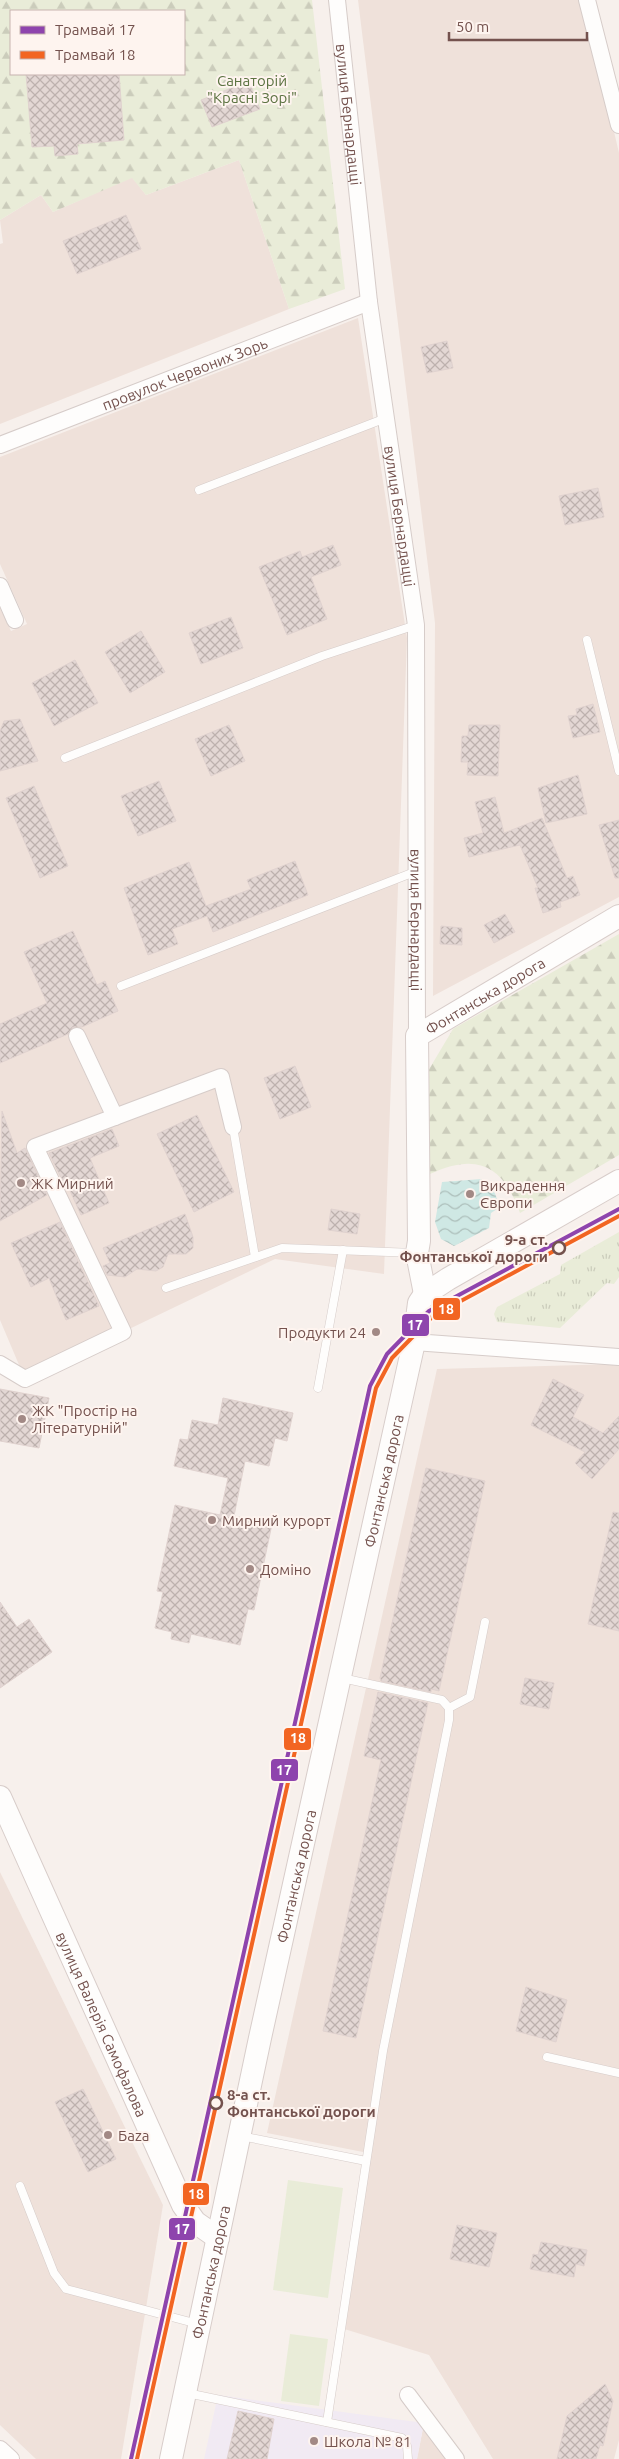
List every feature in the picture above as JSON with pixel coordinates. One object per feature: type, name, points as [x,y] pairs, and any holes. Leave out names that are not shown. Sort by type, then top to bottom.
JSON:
[{"type":"main road","name":"Фонтанська дорога","points":[[171,2459],[414,1342],[419,1303],[425,1294],[417,1253],[419,1241],[417,1036],[619,916]]},
{"type":"main road","points":[[425,1294],[619,1181]]},
{"type":"main road","name":"вулиця Валерія Самофалова","points":[[0,1797],[183,2205],[194,2222],[218,2238]]},
{"type":"street","name":"вулиця Бернардацці","points":[[337,0],[370,302],[416,625],[417,1036]]},
{"type":"street","points":[[587,0],[619,125]]},
{"type":"street","name":"провулок Червоних Зорь","points":[[0,445],[370,302]]},
{"type":"street","points":[[0,586],[15,620]]},
{"type":"street","points":[[77,1036],[114,1117]]},
{"type":"street","points":[[0,1364],[25,1379],[123,1332],[34,1147],[221,1077],[233,1127]]},
{"type":"street","points":[[414,1342],[619,1357]]},
{"type":"street","points":[[408,2396],[456,2459]]},
{"type":"street","points":[[0,2449],[11,2459]]},
{"type":"lane","points":[[199,490],[386,418]]},
{"type":"lane","points":[[65,758],[322,656],[416,625]]},
{"type":"lane","points":[[587,640],[619,771]]},
{"type":"lane","points":[[121,986],[417,871]]},
{"type":"lane","points":[[233,1127],[256,1257]]},
{"type":"lane","points":[[166,1288],[282,1248],[417,1253]]},
{"type":"lane","points":[[318,1388],[343,1250]]},
{"type":"lane","points":[[449,1708],[470,1697],[485,1622]]},
{"type":"lane","points":[[327,2422],[383,2051],[449,1720],[449,1708],[442,1700],[340,1678]]},
{"type":"lane","points":[[547,2057],[619,2073]]},
{"type":"lane","points":[[240,2136],[366,2161]]},
{"type":"lane","points":[[20,2186],[54,2273],[66,2289],[200,2325]]},
{"type":"lane","points":[[185,2392],[402,2438],[407,2446],[408,2459]]},
{"type":"shaded area","points":[[358,0],[583,0],[619,153],[619,897],[433,996],[435,623]]},
{"type":"shaded area","points":[[239,160],[289,309],[0,424],[0,244],[3,243],[0,220],[41,195],[53,212],[132,177],[146,195]]},
{"type":"shaded area","points":[[358,318],[407,638],[384,1274],[275,1259],[25,1379],[0,1320],[0,608],[11,631],[27,624],[0,564],[0,457]]},
{"type":"shaded area","points":[[619,1364],[619,2440],[614,2459],[493,2459],[429,2355],[341,2328],[368,2153],[267,2133],[437,1369]]},
{"type":"shaded area","points":[[0,1872],[163,2205],[121,2459],[36,2459],[0,2425]]},
{"type":"shaded area","name":"Школа № 81","points":[[218,2395],[424,2423],[417,2459],[204,2459]]},
{"type":"shaded area","points":[[424,2423],[452,2459],[417,2459]]},
{"type":"green space","name":"Санаторій \"Красні Зорі\"","points":[[0,0],[312,0],[345,289],[289,309],[239,160],[146,195],[132,178],[53,212],[41,195],[0,220]]},
{"type":"green space","points":[[619,934],[619,1155],[520,1213],[505,1184],[486,1167],[475,1164],[462,1164],[447,1167],[430,1174],[428,1071],[453,1029]]},
{"type":"green space","points":[[619,1232],[619,1277],[614,1284],[607,1283],[560,1328],[497,1322],[494,1314],[497,1307],[560,1274],[561,1265]]},
{"type":"green space","points":[[288,2180],[343,2188],[328,2298],[273,2290]]},
{"type":"green space","points":[[290,2334],[328,2339],[319,2406],[281,2401]]},
{"type":"water","points":[[482,1179],[491,1183],[500,1207],[491,1213],[489,1228],[454,1246],[441,1239],[435,1222],[442,1182]]},
{"type":"building","points":[[26,75],[119,75],[124,140],[77,144],[78,154],[55,156],[54,146],[32,147]]},
{"type":"building","points":[[249,81],[260,109],[212,127],[201,100]]},
{"type":"building","points":[[126,215],[141,249],[77,274],[63,241]]},
{"type":"building","points":[[447,341],[453,368],[427,373],[421,347]]},
{"type":"building","points":[[598,488],[604,517],[565,525],[559,496]]},
{"type":"building","points":[[333,545],[341,565],[311,577],[327,619],[287,635],[259,567],[300,551],[302,557]]},
{"type":"building","points":[[231,617],[243,648],[201,664],[189,633]]},
{"type":"building","points":[[141,631],[165,672],[130,693],[105,652]]},
{"type":"building","points":[[75,660],[98,703],[54,726],[32,683]]},
{"type":"building","points":[[593,704],[600,732],[573,738],[568,716],[577,715],[576,709]]},
{"type":"building","points":[[20,719],[38,761],[0,771],[0,731],[4,721]]},
{"type":"building","points":[[229,725],[245,761],[211,776],[195,739]]},
{"type":"building","points":[[469,725],[500,725],[498,776],[467,775],[468,762],[461,762],[462,736],[468,736]]},
{"type":"building","points":[[578,775],[587,814],[546,823],[538,788]]},
{"type":"building","points":[[159,781],[176,821],[138,836],[121,796]]},
{"type":"building","points":[[34,786],[68,866],[40,878],[6,798]]},
{"type":"building","points":[[495,797],[504,833],[542,818],[567,878],[573,876],[580,895],[560,902],[561,907],[543,913],[535,888],[538,888],[520,845],[469,857],[464,838],[483,833],[475,802]]},
{"type":"building","points":[[619,820],[619,878],[615,878],[599,825]]},
{"type":"building","points":[[295,861],[308,895],[213,932],[207,916],[172,929],[178,944],[148,955],[124,888],[189,862],[206,906],[251,889],[247,880]]},
{"type":"building","points":[[505,914],[515,932],[494,943],[484,925]]},
{"type":"building","points":[[441,926],[462,928],[462,945],[440,944]]},
{"type":"building","points":[[73,931],[97,985],[105,981],[118,1011],[82,1027],[73,1027],[68,1034],[0,1063],[0,1024],[47,1003],[24,952]]},
{"type":"building","points":[[295,1066],[311,1107],[280,1119],[264,1078]]},
{"type":"building","name":"ЖК Мирний","points":[[2,1111],[17,1153],[25,1148],[47,1195],[0,1221]]},
{"type":"building","points":[[197,1115],[234,1192],[194,1212],[157,1134]]},
{"type":"building","points":[[112,1129],[119,1146],[90,1158],[109,1203],[81,1215],[67,1184],[65,1186],[49,1153]]},
{"type":"building","points":[[331,1209],[360,1214],[357,1234],[328,1230]]},
{"type":"building","points":[[185,1214],[193,1237],[193,1248],[186,1254],[168,1254],[163,1267],[156,1271],[137,1269],[125,1277],[107,1275],[103,1266],[110,1263],[103,1248]]},
{"type":"building","points":[[60,1222],[99,1306],[66,1320],[49,1278],[31,1287],[11,1243]]},
{"type":"building","points":[[553,1379],[584,1395],[573,1417],[603,1433],[619,1416],[619,1449],[592,1479],[575,1463],[585,1452],[531,1425]]},
{"type":"building","name":"ЖК \"Простір на Літературній\"","points":[[0,1389],[49,1398],[39,1448],[0,1441]]},
{"type":"building","name":"Мирний курорт","points":[[223,1398],[293,1413],[287,1441],[275,1438],[269,1466],[245,1461],[234,1516],[272,1524],[254,1610],[248,1609],[240,1645],[191,1634],[189,1643],[171,1639],[172,1632],[155,1628],[163,1592],[157,1591],[175,1505],[220,1515],[228,1478],[174,1466],[180,1439],[188,1440],[192,1420],[218,1425]]},
{"type":"building","points":[[426,1468],[485,1481],[439,1691],[431,1689],[431,1692],[381,1681],[380,1678]]},
{"type":"building","points":[[613,1512],[619,1513],[619,1631],[588,1624]]},
{"type":"building","points":[[0,1602],[17,1627],[29,1619],[52,1652],[0,1688]]},
{"type":"building","points":[[525,1678],[554,1683],[549,1709],[520,1704]]},
{"type":"building","points":[[378,1692],[428,1703],[356,2038],[323,2031],[381,1760],[364,1756]]},
{"type":"building","points":[[526,1987],[567,2000],[556,2042],[516,2031]]},
{"type":"building","points":[[83,2089],[116,2159],[88,2172],[55,2102]]},
{"type":"building","points":[[457,2225],[497,2233],[489,2267],[450,2259]]},
{"type":"building","points":[[541,2242],[587,2250],[584,2266],[576,2264],[574,2277],[530,2269],[533,2254],[538,2255]]},
{"type":"building","points":[[605,2384],[613,2401],[603,2446],[600,2445],[596,2459],[557,2459],[567,2416]]},
{"type":"building","points":[[238,2411],[274,2419],[267,2459],[227,2459]]},
{"type":"tram line","name":"17","points":[[131,2459],[370,1386],[387,1354],[429,1311],[619,1209]]},
{"type":"tram line","name":"18","points":[[137,2459],[376,1388],[392,1358],[433,1316],[619,1216]]},
{"type":"place","name":"ЖК Мирний","points":[[21,1183]]},
{"type":"place","name":"Викрадення Європи","points":[[470,1194]]},
{"type":"place","name":"9-а ст. Фонтанської дороги","points":[[559,1248]]},
{"type":"place","name":"Продукти 24","points":[[376,1332]]},
{"type":"place","name":"ЖК \"Простір на Літературній\"","points":[[22,1419]]},
{"type":"place","name":"Мирний курорт","points":[[212,1520]]},
{"type":"place","name":"Доміно","points":[[250,1569]]},
{"type":"place","name":"8-а ст. Фонтанської дороги","points":[[216,2103]]},
{"type":"place","name":"Баzа","points":[[108,2135]]},
{"type":"place","name":"Школа № 81","points":[[314,2441]]}]
